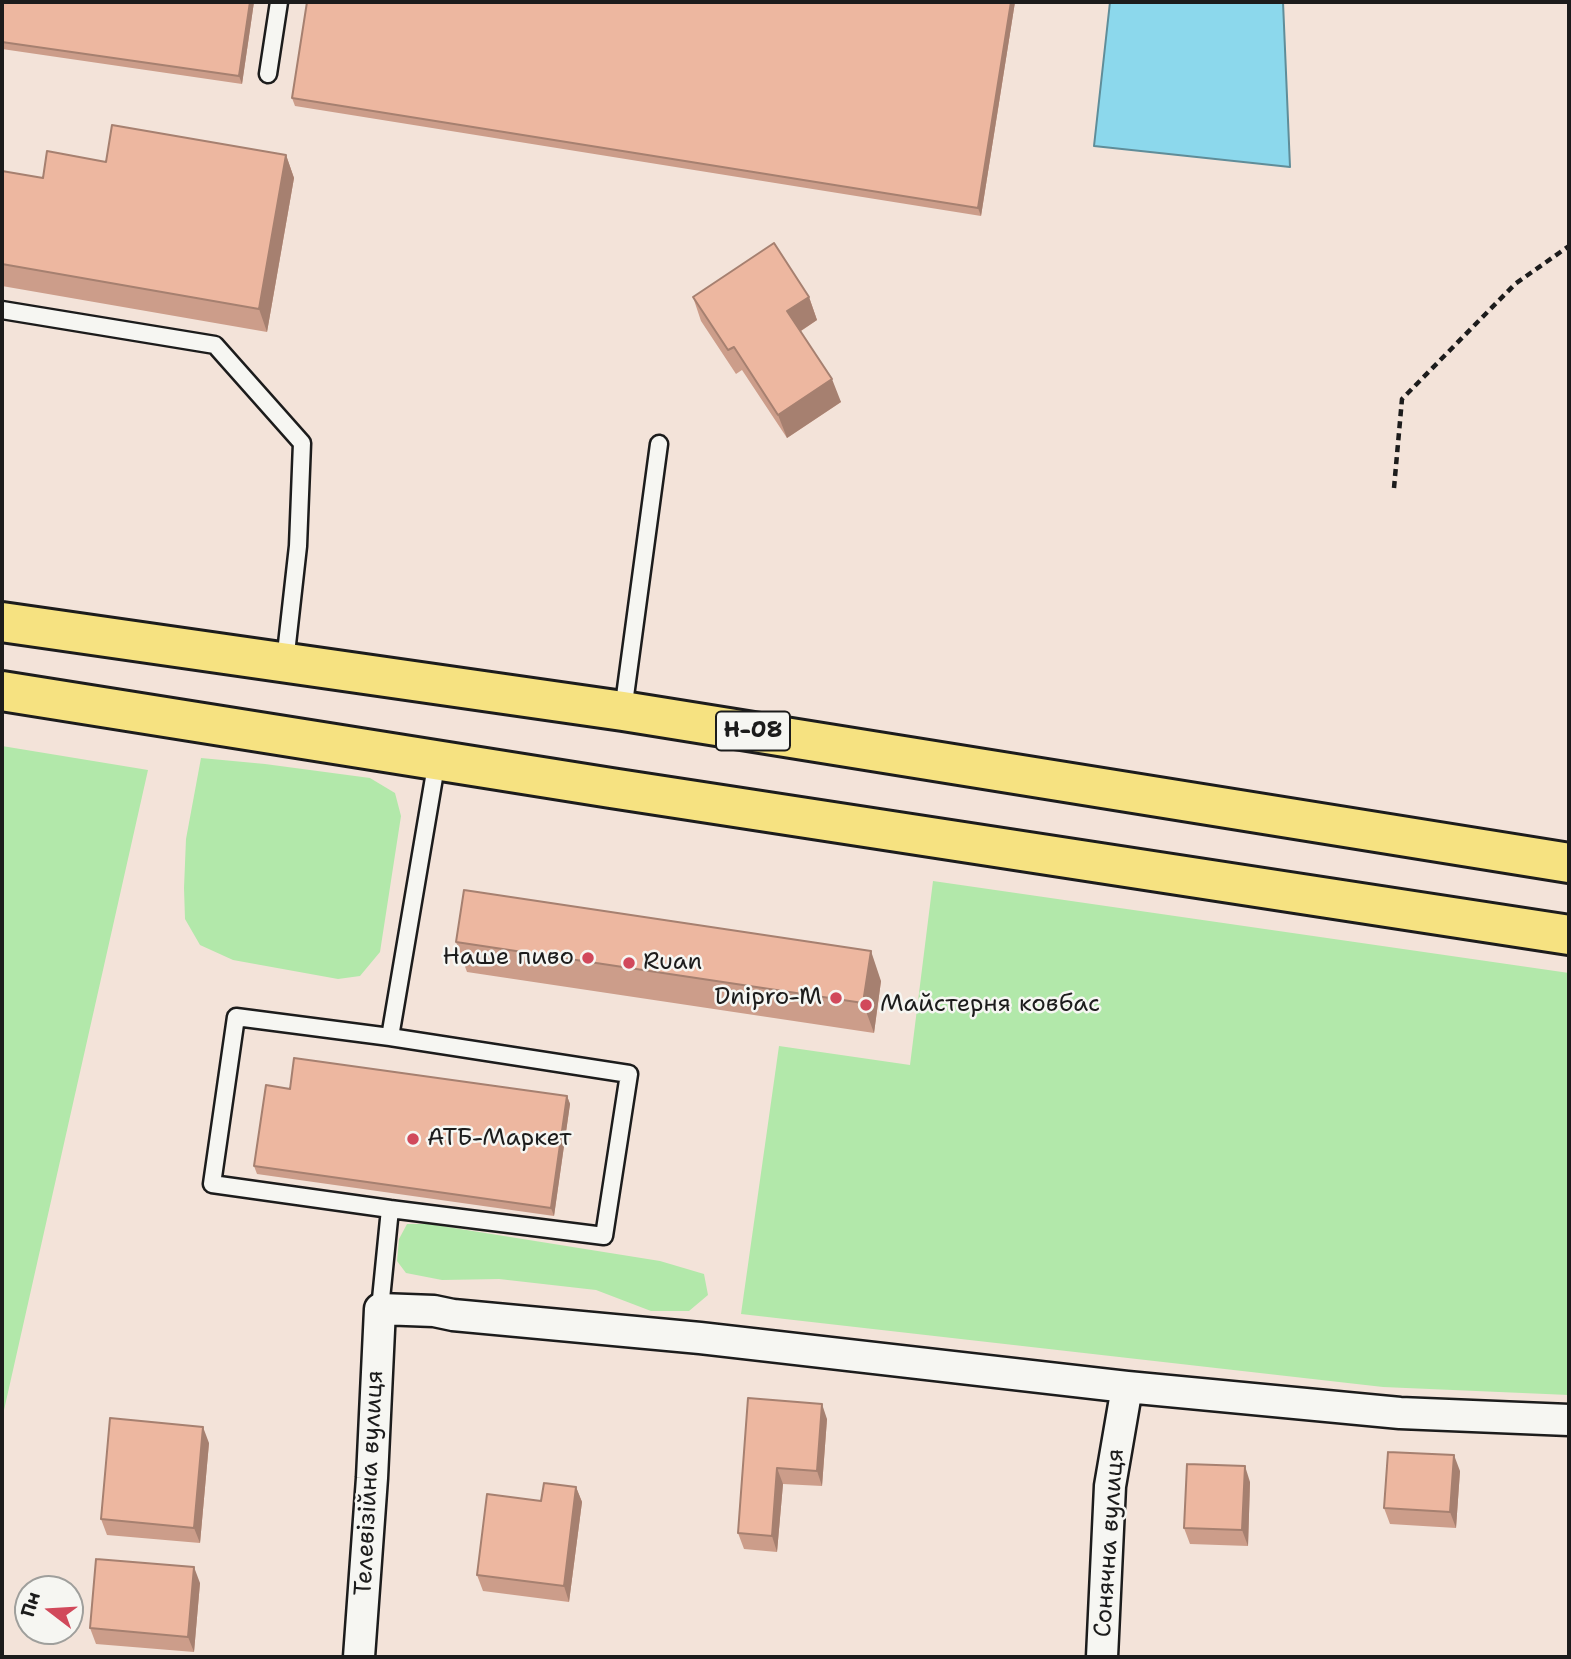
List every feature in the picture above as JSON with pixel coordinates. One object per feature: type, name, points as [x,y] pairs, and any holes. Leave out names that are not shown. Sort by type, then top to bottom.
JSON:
[{"type":"main road","name":"Н-08","points":[[2,622],[623,711],[1569,863]]},
{"type":"main road","points":[[2,691],[1569,935]]},
{"type":"street","points":[[380,1309],[434,1311],[714,1339],[1126,1387],[1400,1413],[1569,1420]]},
{"type":"street","name":"Телевізійна вулиця","points":[[359,1657],[372,1478],[380,1309]]},
{"type":"street","name":"Сонячна вулиця","points":[[1102,1657],[1110,1486],[1126,1387]]},
{"type":"lane","points":[[268,74],[279,2]]},
{"type":"lane","points":[[2,310],[215,345],[302,443],[298,545],[285,662]]},
{"type":"lane","points":[[623,711],[659,444]]},
{"type":"lane","points":[[390,1037],[437,760]]},
{"type":"lane","points":[[236,1017],[390,1037],[629,1074],[604,1236],[212,1184],[236,1017]]},
{"type":"lane","points":[[380,1309],[390,1209]]},
{"type":"path","points":[[1394,488],[1402,398],[1515,284],[1569,246]]},
{"type":"green space","points":[[2,746],[148,770],[2,1419]]},
{"type":"green space","points":[[201,758],[370,778],[395,793],[401,816],[380,952],[360,976],[338,979],[233,960],[200,945],[185,919],[184,888],[186,839]]},
{"type":"green space","points":[[933,881],[1569,973],[1569,1395],[1383,1387],[741,1314],[779,1046],[910,1065]]},
{"type":"green space","points":[[407,1224],[429,1224],[660,1261],[704,1274],[708,1295],[689,1311],[651,1311],[596,1290],[499,1279],[442,1280],[406,1273],[397,1261],[399,1239]]},
{"type":"water","points":[[1110,2],[1283,2],[1290,167],[1094,146]]},
{"type":"building","points":[[2,2],[250,2],[239,76],[2,42]]},
{"type":"building","points":[[307,2],[1011,2],[978,208],[292,98]]},
{"type":"building","points":[[112,125],[286,155],[259,309],[2,264],[2,171],[43,178],[47,151],[106,162]]},
{"type":"building","points":[[774,243],[809,297],[787,311],[832,379],[778,415],[734,347],[728,350],[693,297]]},
{"type":"building","points":[[464,890],[871,951],[863,1003],[456,942]]},
{"type":"building","name":"АТБ-Маркет","points":[[294,1058],[567,1096],[551,1208],[254,1166],[266,1085],[290,1089]]},
{"type":"building","points":[[748,1398],[822,1404],[817,1471],[777,1468],[772,1536],[738,1533]]},
{"type":"building","points":[[110,1418],[203,1427],[194,1528],[101,1519]]},
{"type":"building","points":[[1388,1452],[1454,1455],[1450,1512],[1384,1508]]},
{"type":"building","points":[[1187,1464],[1245,1466],[1242,1530],[1184,1528]]},
{"type":"building","points":[[544,1483],[576,1487],[564,1586],[477,1575],[487,1494],[541,1501]]},
{"type":"building","points":[[96,1559],[194,1567],[188,1637],[90,1628]]},
{"type":"place","name":"Наше пиво","points":[[588,958]]},
{"type":"place","name":"Ruan","points":[[629,963]]},
{"type":"place","name":"Dnipro-M","points":[[836,998]]},
{"type":"place","name":"Майстерня ковбас","points":[[866,1005]]},
{"type":"place","name":"АТБ-Маркет","points":[[413,1139]]}]
